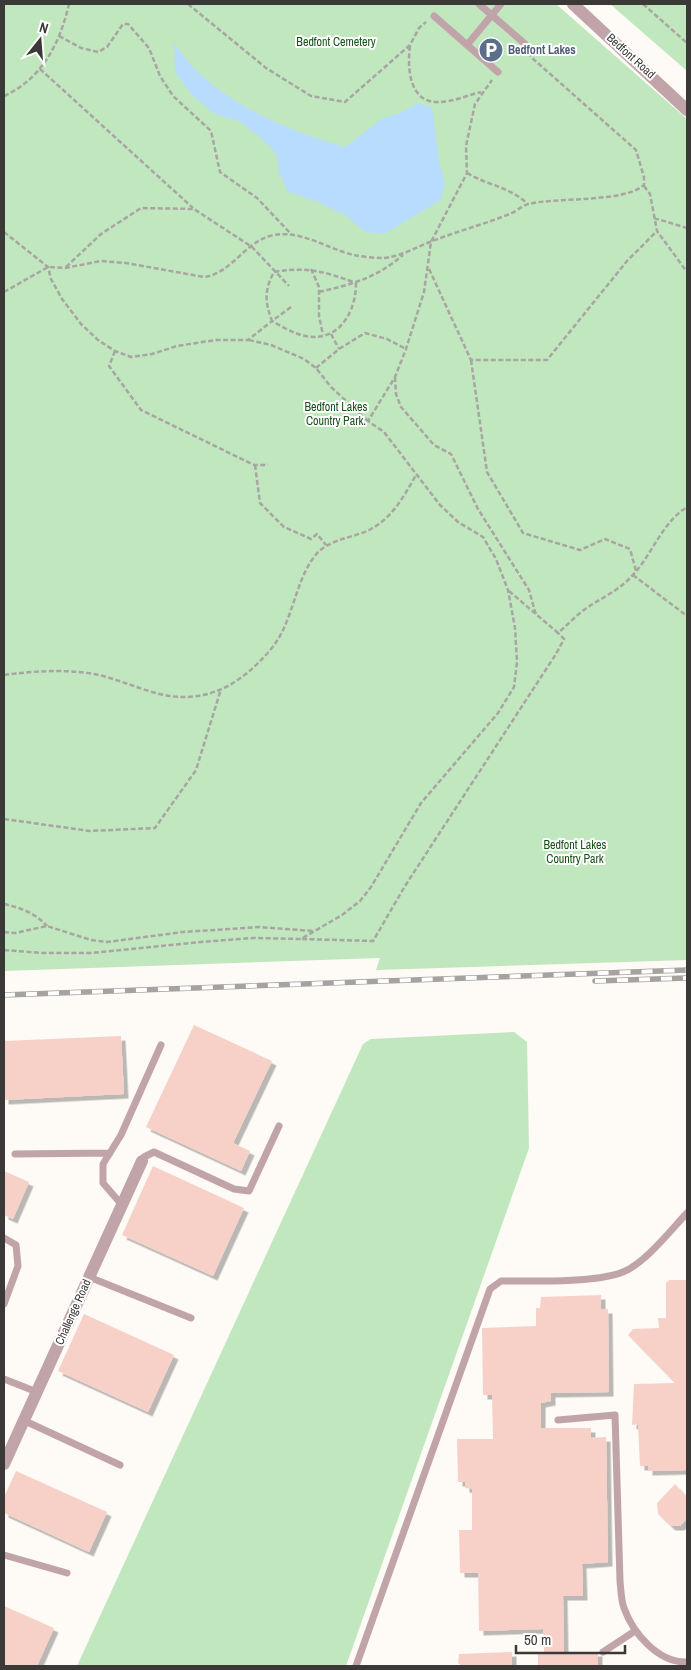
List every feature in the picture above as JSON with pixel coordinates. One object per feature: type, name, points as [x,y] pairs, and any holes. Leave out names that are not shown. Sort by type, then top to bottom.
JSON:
[{"type":"street","name":"Bedfont Road","points":[[573,4],[687,110]]},
{"type":"street","name":"Challenge Road","points":[[4,1464],[142,1161]]},
{"type":"lane","points":[[479,4],[525,44]]},
{"type":"lane","points":[[467,45],[501,4]]},
{"type":"lane","points":[[434,16],[498,72]]},
{"type":"lane","points":[[122,1206],[103,1183],[103,1164],[121,1135],[161,1045]]},
{"type":"lane","points":[[142,1161],[144,1157],[154,1152],[234,1189],[249,1191],[279,1126]]},
{"type":"lane","points":[[15,1154],[110,1153]]},
{"type":"lane","points":[[356,1666],[490,1289],[501,1281],[606,1277],[624,1272],[647,1254],[687,1213]]},
{"type":"lane","points":[[4,1238],[16,1245],[18,1266],[4,1304]]},
{"type":"lane","points":[[89,1277],[190,1318]]},
{"type":"lane","points":[[4,1379],[37,1392]]},
{"type":"lane","points":[[558,1420],[615,1415],[620,1581],[623,1607],[635,1631],[651,1647],[666,1658],[687,1662]]},
{"type":"lane","points":[[24,1421],[120,1465]]},
{"type":"lane","points":[[4,1555],[67,1573]]},
{"type":"lane","points":[[603,1652],[635,1631]]},
{"type":"path","points":[[4,96],[31,80],[40,69],[59,36],[69,4]]},
{"type":"path","points":[[188,4],[266,68],[311,96],[345,102],[410,45],[419,28],[434,16]]},
{"type":"path","points":[[643,4],[687,43]]},
{"type":"path","points":[[59,36],[81,48],[98,52],[106,47],[123,24],[128,24],[149,48],[160,76],[173,96],[211,131],[220,172],[256,198],[294,236]]},
{"type":"path","points":[[525,44],[531,57],[636,150],[644,176],[644,186],[650,194],[657,232],[687,272]]},
{"type":"path","points":[[410,45],[408,64],[410,78],[417,93],[429,101],[440,102],[482,91]]},
{"type":"path","points":[[40,69],[194,209],[252,247],[289,286]]},
{"type":"path","points":[[368,421],[395,377],[406,349],[424,292],[430,242],[466,173],[466,146],[476,104],[482,91],[498,72]]},
{"type":"path","points":[[466,173],[477,179],[515,192],[528,204]]},
{"type":"path","points":[[4,292],[48,268],[65,268],[101,261],[126,263],[204,277],[222,272],[252,247],[270,236],[294,236],[322,243],[354,256],[384,258],[404,254],[430,242],[514,212],[528,204],[595,198],[638,190],[644,186]]},
{"type":"path","points":[[65,268],[100,234],[141,208],[194,209]]},
{"type":"path","points":[[654,218],[687,228]]},
{"type":"path","points":[[4,232],[48,268],[51,279],[62,299],[81,324],[98,340],[115,351],[131,357],[152,354],[177,346],[216,340],[248,340],[271,344],[304,359],[316,368],[331,387],[368,421],[384,432],[404,455],[416,474],[458,522],[483,537],[496,559],[508,590],[515,628],[517,662],[514,687],[498,713],[422,803],[371,887],[360,901],[342,915],[301,939]]},
{"type":"path","points":[[471,360],[547,360],[627,260],[657,232]]},
{"type":"path","points":[[318,292],[356,283],[379,274],[404,254]]},
{"type":"path","points":[[274,272],[294,268],[311,269],[356,283]]},
{"type":"path","points":[[428,268],[471,360],[487,472],[523,533],[580,550],[605,539],[630,549],[636,571]]},
{"type":"path","points":[[311,269],[318,287],[319,316],[323,335]]},
{"type":"path","points":[[274,272],[268,283],[265,296],[272,321],[302,335],[331,334],[341,328],[349,317],[354,304],[356,283]]},
{"type":"path","points":[[248,340],[291,307]]},
{"type":"path","points":[[316,368],[339,349],[365,333],[387,339],[406,349]]},
{"type":"path","points":[[331,334],[339,349]]},
{"type":"path","points":[[115,351],[109,366],[141,410],[255,465],[268,465]]},
{"type":"path","points":[[395,377],[396,394],[401,407],[434,445],[451,454],[478,509],[529,590],[536,615]]},
{"type":"path","points":[[255,465],[260,503],[284,528],[311,539],[317,534],[326,546]]},
{"type":"path","points":[[4,676],[38,670],[61,670],[124,681],[152,692],[184,697],[235,684],[273,647],[282,632],[307,568],[315,555],[326,546],[369,530],[386,519],[404,496],[416,474]]},
{"type":"path","points":[[558,633],[582,611],[615,592],[633,575],[666,525],[677,513],[687,507]]},
{"type":"path","points":[[633,575],[687,616]]},
{"type":"path","points":[[4,950],[42,954],[92,953],[253,938],[373,941],[404,886],[564,639],[508,590]]},
{"type":"path","points":[[4,819],[90,831],[155,828],[196,770],[221,689]]},
{"type":"path","points":[[4,904],[20,908],[39,917],[47,926]]},
{"type":"path","points":[[4,932],[15,933],[47,926],[91,940],[107,942],[184,932],[259,927],[314,932]]},
{"type":"green space","name":"Bedfont Lakes Country Park.","points":[[4,4],[556,4],[687,119],[687,960],[376,970],[380,958],[4,971]]},
{"type":"green space","points":[[610,4],[687,4],[687,71]]},
{"type":"green space","points":[[514,1032],[527,1042],[529,1148],[346,1666],[77,1666],[363,1044],[371,1039]]},
{"type":"water","points":[[174,43],[196,70],[212,84],[247,108],[305,134],[345,147],[383,118],[402,112],[418,103],[432,107],[439,161],[445,182],[441,200],[384,234],[365,232],[345,215],[315,201],[288,192],[279,173],[277,155],[262,139],[239,121],[215,114],[192,95],[175,72]]},
{"type":"building","points":[[194,1025],[272,1061],[233,1143],[250,1151],[241,1171],[146,1127]]},
{"type":"building","points":[[121,1036],[124,1094],[4,1100],[4,1041]]},
{"type":"building","points":[[153,1166],[244,1208],[213,1276],[122,1235]]},
{"type":"building","points":[[4,1171],[29,1182],[13,1219],[4,1215]]},
{"type":"building","points":[[669,1280],[687,1280],[687,1470],[648,1471],[648,1466],[640,1466],[638,1424],[632,1425],[634,1384],[675,1383],[628,1335],[633,1329],[659,1328],[658,1318],[666,1318],[666,1283]]},
{"type":"building","points":[[601,1295],[601,1309],[608,1309],[609,1392],[551,1393],[551,1401],[541,1403],[541,1428],[591,1428],[591,1438],[606,1437],[608,1562],[582,1564],[583,1596],[563,1596],[564,1652],[598,1652],[598,1666],[538,1666],[538,1653],[544,1652],[543,1629],[479,1631],[478,1573],[460,1573],[459,1530],[472,1530],[472,1489],[465,1488],[465,1482],[458,1482],[457,1439],[493,1439],[492,1395],[483,1395],[482,1328],[536,1326],[536,1308],[540,1308],[541,1297]]},
{"type":"building","points":[[84,1314],[174,1355],[148,1412],[58,1371]]},
{"type":"building","points":[[16,1471],[107,1512],[89,1552],[4,1513],[4,1497]]},
{"type":"building","points":[[675,1484],[687,1498],[687,1518],[680,1526],[671,1526],[658,1514],[657,1503]]},
{"type":"building","points":[[4,1606],[54,1628],[37,1666],[4,1666]]},
{"type":"building","points":[[512,1652],[512,1666],[462,1666],[458,1663],[459,1654]]},
{"type":"railway","points":[[4,995],[687,970]]},
{"type":"railway","points":[[595,981],[687,978]]},
{"type":"place","name":"Bedfont Lakes","points":[[491,50]]},
{"type":"park label","name":"Bedfont Cemetery","points":[[336,42]]},
{"type":"park label","name":"Bedfont Lakes Country Park","points":[[575,852]]}]
